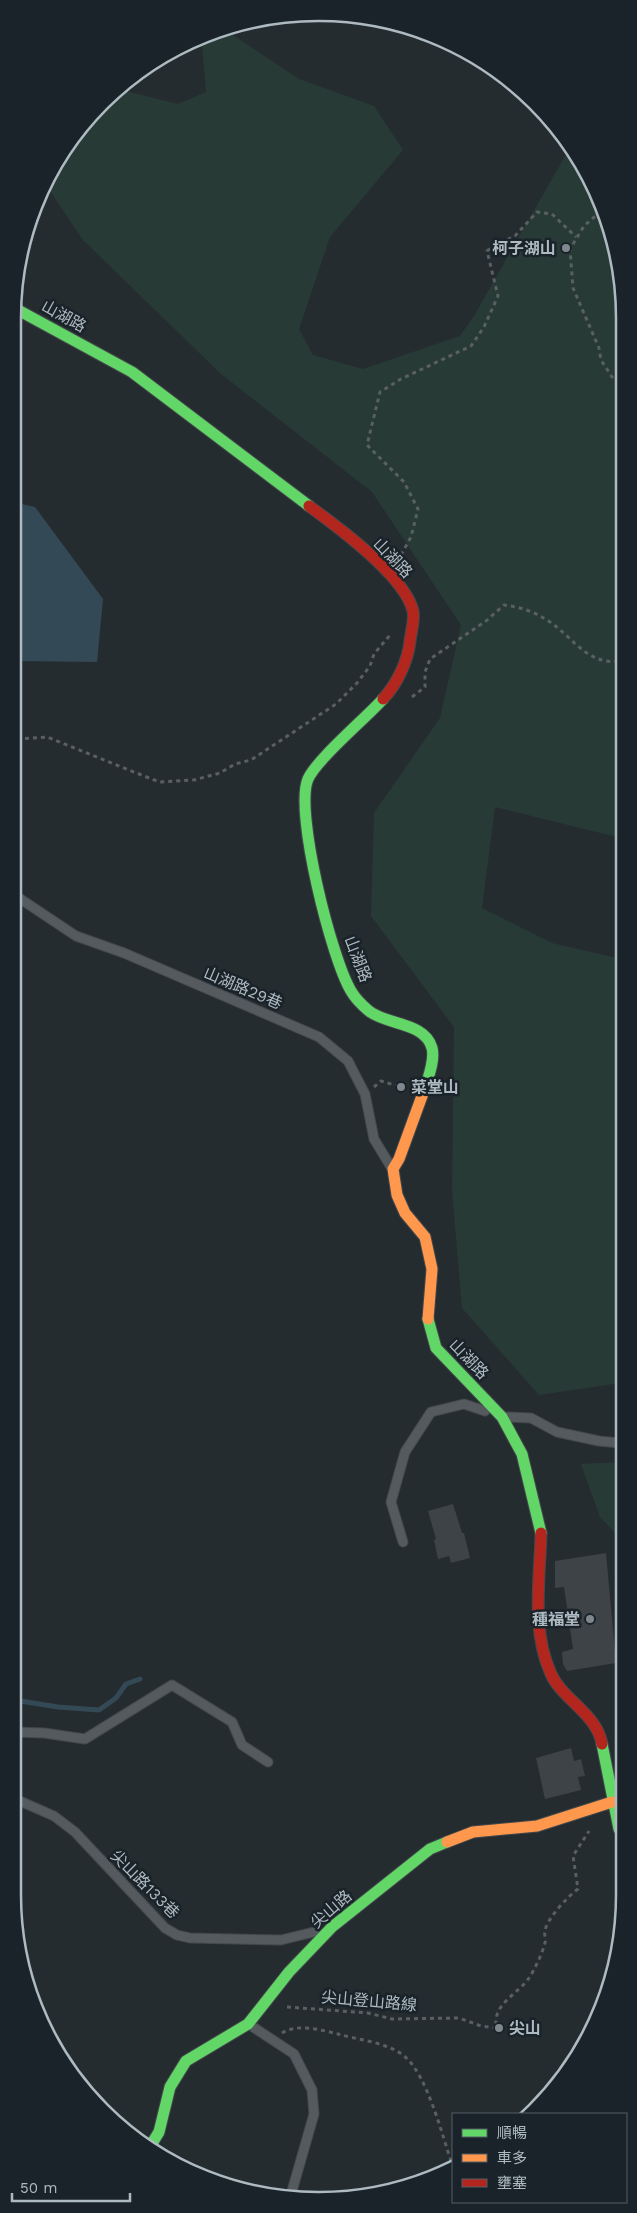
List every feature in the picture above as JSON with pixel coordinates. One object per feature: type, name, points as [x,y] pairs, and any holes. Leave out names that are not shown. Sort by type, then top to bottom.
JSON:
[{"type":"street","name":"山湖路","points":[[21,312],[132,372],[324,517],[392,576],[402,589],[413,611],[409,651],[393,688],[369,715],[318,765],[308,779],[304,810],[319,892],[338,958],[351,991],[370,1012],[421,1033],[432,1048],[430,1067],[420,1104],[399,1159],[393,1169],[396,1195],[405,1213],[425,1237],[432,1269],[428,1321],[436,1348],[502,1417],[522,1454],[541,1530],[538,1632],[551,1676],[600,1731],[616,1817]]},
{"type":"street","name":"尖山路","points":[[153,2142],[159,2132],[170,2088],[186,2061],[248,2024],[289,1972],[332,1927],[430,1849],[473,1832],[537,1826],[612,1802]]},
{"type":"lane","name":"山湖路29巷","points":[[21,899],[76,936],[124,953],[319,1037],[348,1061],[365,1094],[374,1139],[393,1169]]},
{"type":"lane","points":[[403,1542],[391,1502],[405,1452],[431,1412],[464,1404],[502,1417],[531,1418],[557,1432],[616,1443]]},
{"type":"lane","points":[[21,1732],[44,1733],[85,1739],[172,1685],[232,1722],[242,1745],[268,1762]]},
{"type":"lane","name":"尖山路133巷","points":[[21,1802],[54,1816],[75,1832],[165,1928],[177,1935],[190,1938],[281,1940],[332,1927]]},
{"type":"lane","points":[[248,2024],[294,2054],[312,2090],[314,2114],[292,2190]]},
{"type":"path","points":[[392,576],[411,537],[418,509],[404,482],[367,445],[380,392],[401,379],[471,346],[484,327],[498,296],[488,252],[500,242],[514,237],[522,226],[537,212],[552,214],[576,237]]},
{"type":"path","points":[[597,215],[584,226],[570,249],[573,288],[599,348],[601,360],[616,381]]},
{"type":"path","points":[[406,702],[425,687],[425,672],[430,659],[486,621],[504,605],[520,608],[546,619],[576,647],[594,658],[616,662]]},
{"type":"path","points":[[21,739],[47,737],[107,763],[159,782],[194,780],[220,773],[235,764],[252,760],[336,704],[356,684],[386,637],[413,622]]},
{"type":"path","points":[[365,1094],[381,1081],[401,1087]]},
{"type":"path","name":"尖山登山路線","points":[[283,2006],[368,2013],[392,2019],[459,2018],[481,2026],[498,2028],[496,2024],[500,2006],[529,1978],[545,1942],[544,1930],[570,1895],[578,1889],[573,1856],[590,1830],[596,1826]]},
{"type":"path","points":[[273,2039],[287,2030],[302,2027],[387,2047],[404,2056],[421,2077],[451,2161]]},
{"type":"green space","points":[[232,34],[299,79],[374,106],[403,150],[330,237],[299,329],[313,355],[363,369],[460,336],[474,316],[566,154],[585,187],[600,223],[610,261],[616,318],[616,837],[495,807],[482,908],[552,943],[616,958],[616,1384],[539,1395],[462,1308],[452,1191],[454,1027],[371,916],[374,813],[440,718],[461,625],[372,492],[221,374],[83,240],[50,191],[71,153],[108,108],[128,91],[178,104],[206,92],[202,45]]},
{"type":"green space","points":[[616,1462],[616,1534],[600,1517],[581,1464]]},
{"type":"water","points":[[21,504],[35,507],[103,599],[97,662],[21,661]]},
{"type":"building","points":[[453,1504],[462,1533],[464,1533],[470,1558],[451,1563],[449,1556],[438,1559],[434,1540],[436,1539],[428,1511]]},
{"type":"building","name":"種福堂","points":[[606,1553],[616,1663],[567,1671],[563,1664],[562,1652],[573,1649],[564,1587],[555,1588],[555,1561]]},
{"type":"building","points":[[571,1748],[574,1761],[581,1759],[585,1776],[578,1777],[581,1790],[545,1799],[536,1758]]},
{"type":"waterway","points":[[21,1701],[58,1707],[99,1710],[116,1698],[126,1684],[140,1679]]},
{"type":"traffic: fast","points":[[21,312],[132,372],[309,506]]},
{"type":"traffic: fast","points":[[383,699],[331,750],[313,771],[308,779],[305,796],[306,821],[310,852],[325,919],[343,974],[353,994],[369,1011],[376,1016],[422,1033],[428,1040],[432,1048],[433,1057],[426,1085]]},
{"type":"traffic: fast","points":[[428,1319],[436,1348],[502,1417],[522,1454],[541,1533]]},
{"type":"traffic: fast","points":[[602,1744],[616,1814]]},
{"type":"traffic: fast","points":[[153,2142],[159,2132],[170,2087],[186,2061],[248,2024],[289,1972],[332,1927],[430,1849],[447,1842]]},
{"type":"traffic: slow","points":[[426,1085],[399,1159],[393,1169],[397,1195],[405,1213],[425,1237],[432,1269],[428,1319]]},
{"type":"traffic: slow","points":[[447,1842],[473,1832],[537,1826],[612,1802]]},
{"type":"traffic: jam","points":[[309,506],[353,539],[384,568],[407,597],[413,611],[413,626],[404,664],[393,686],[383,699]]},
{"type":"traffic: jam","points":[[541,1533],[538,1604],[541,1640],[545,1657],[556,1683],[587,1715],[599,1733],[602,1744]]},
{"type":"place","name":"柯子湖山","points":[[566,248]]},
{"type":"place","name":"菜堂山","points":[[401,1087]]},
{"type":"place","name":"種福堂","points":[[590,1619]]},
{"type":"place","name":"尖山","points":[[499,2028]]}]
